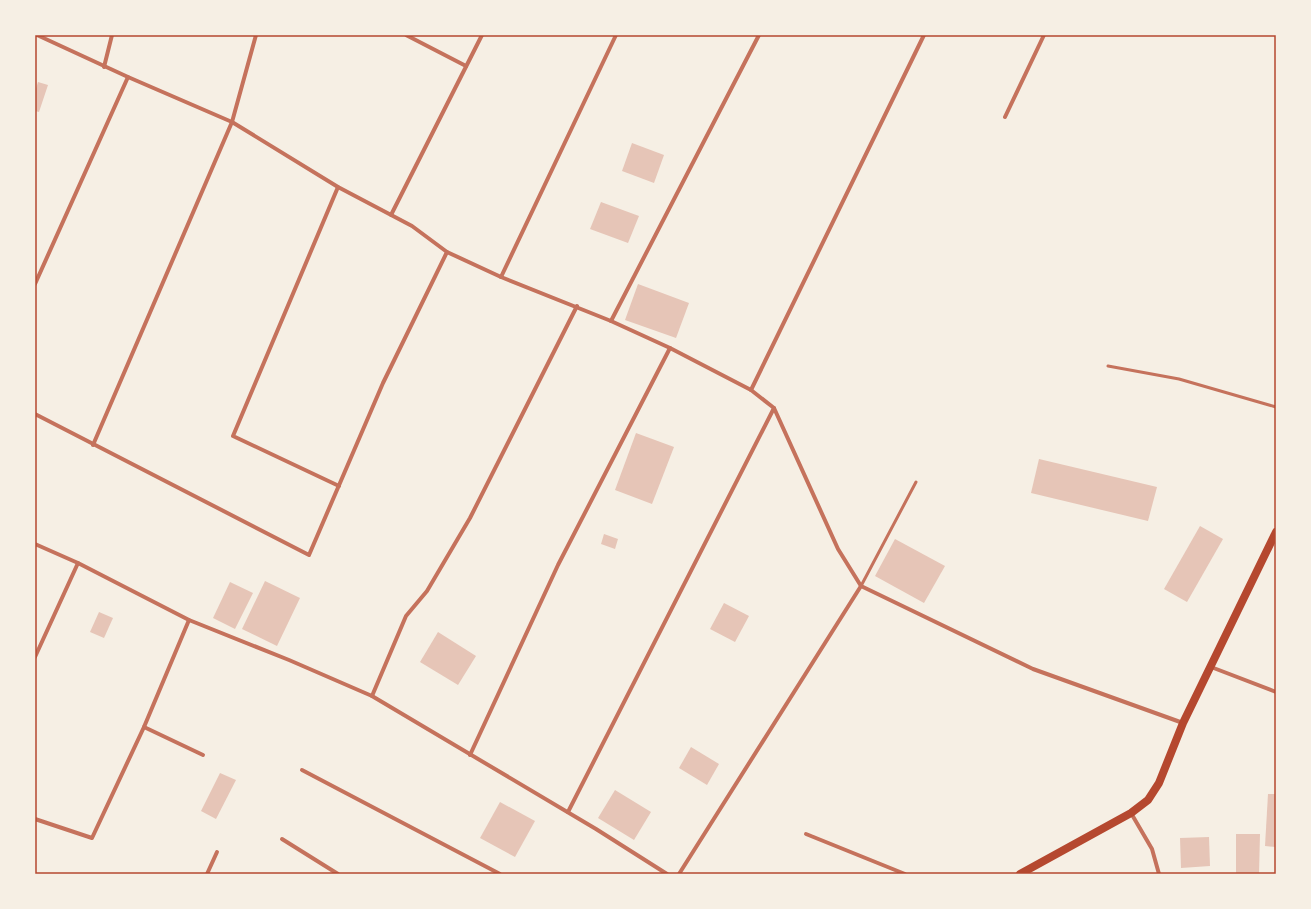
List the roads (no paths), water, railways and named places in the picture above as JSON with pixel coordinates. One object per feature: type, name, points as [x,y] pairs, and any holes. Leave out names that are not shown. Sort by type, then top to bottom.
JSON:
[{"type":"main road","points":[[1020,874],[1131,813],[1148,800],[1159,783],[1183,723],[1276,532]]},
{"type":"street","points":[[37,35],[104,67],[232,122],[338,187],[412,226],[447,252],[501,277],[577,306],[611,321],[670,348],[751,390],[774,408],[838,549],[861,586],[1032,669],[1183,723]]},
{"type":"street","points":[[104,67],[112,35]]},
{"type":"street","points":[[93,445],[232,122],[256,35]]},
{"type":"street","points":[[406,35],[466,66]]},
{"type":"street","points":[[391,215],[482,35]]},
{"type":"street","points":[[501,277],[616,35]]},
{"type":"street","points":[[611,321],[759,35]]},
{"type":"street","points":[[751,390],[924,35]]},
{"type":"street","points":[[1005,117],[1044,35]]},
{"type":"street","points":[[35,284],[128,77]]},
{"type":"street","points":[[338,187],[233,436],[339,486]]},
{"type":"street","points":[[35,414],[309,555],[383,383],[447,252]]},
{"type":"street","points":[[372,696],[406,616],[427,591],[470,518],[577,306]]},
{"type":"street","points":[[470,754],[558,565],[670,348]]},
{"type":"street","points":[[568,812],[774,408]]},
{"type":"street","points":[[35,544],[78,563],[190,620],[289,660],[372,696],[568,812],[667,874]]},
{"type":"street","points":[[35,657],[78,563]]},
{"type":"street","points":[[680,874],[861,586]]},
{"type":"street","points":[[35,819],[92,838],[144,728],[190,620]]},
{"type":"street","points":[[1211,667],[1276,692]]},
{"type":"street","points":[[144,728],[203,755]]},
{"type":"street","points":[[302,770],[500,874]]},
{"type":"street","points":[[1131,813],[1152,849],[1159,874]]},
{"type":"street","points":[[806,834],[905,874]]},
{"type":"street","points":[[282,839],[338,874]]},
{"type":"street","points":[[207,874],[217,852]]},
{"type":"lane","points":[[1108,366],[1179,379],[1276,407]]},
{"type":"lane","points":[[861,586],[916,482]]}]
